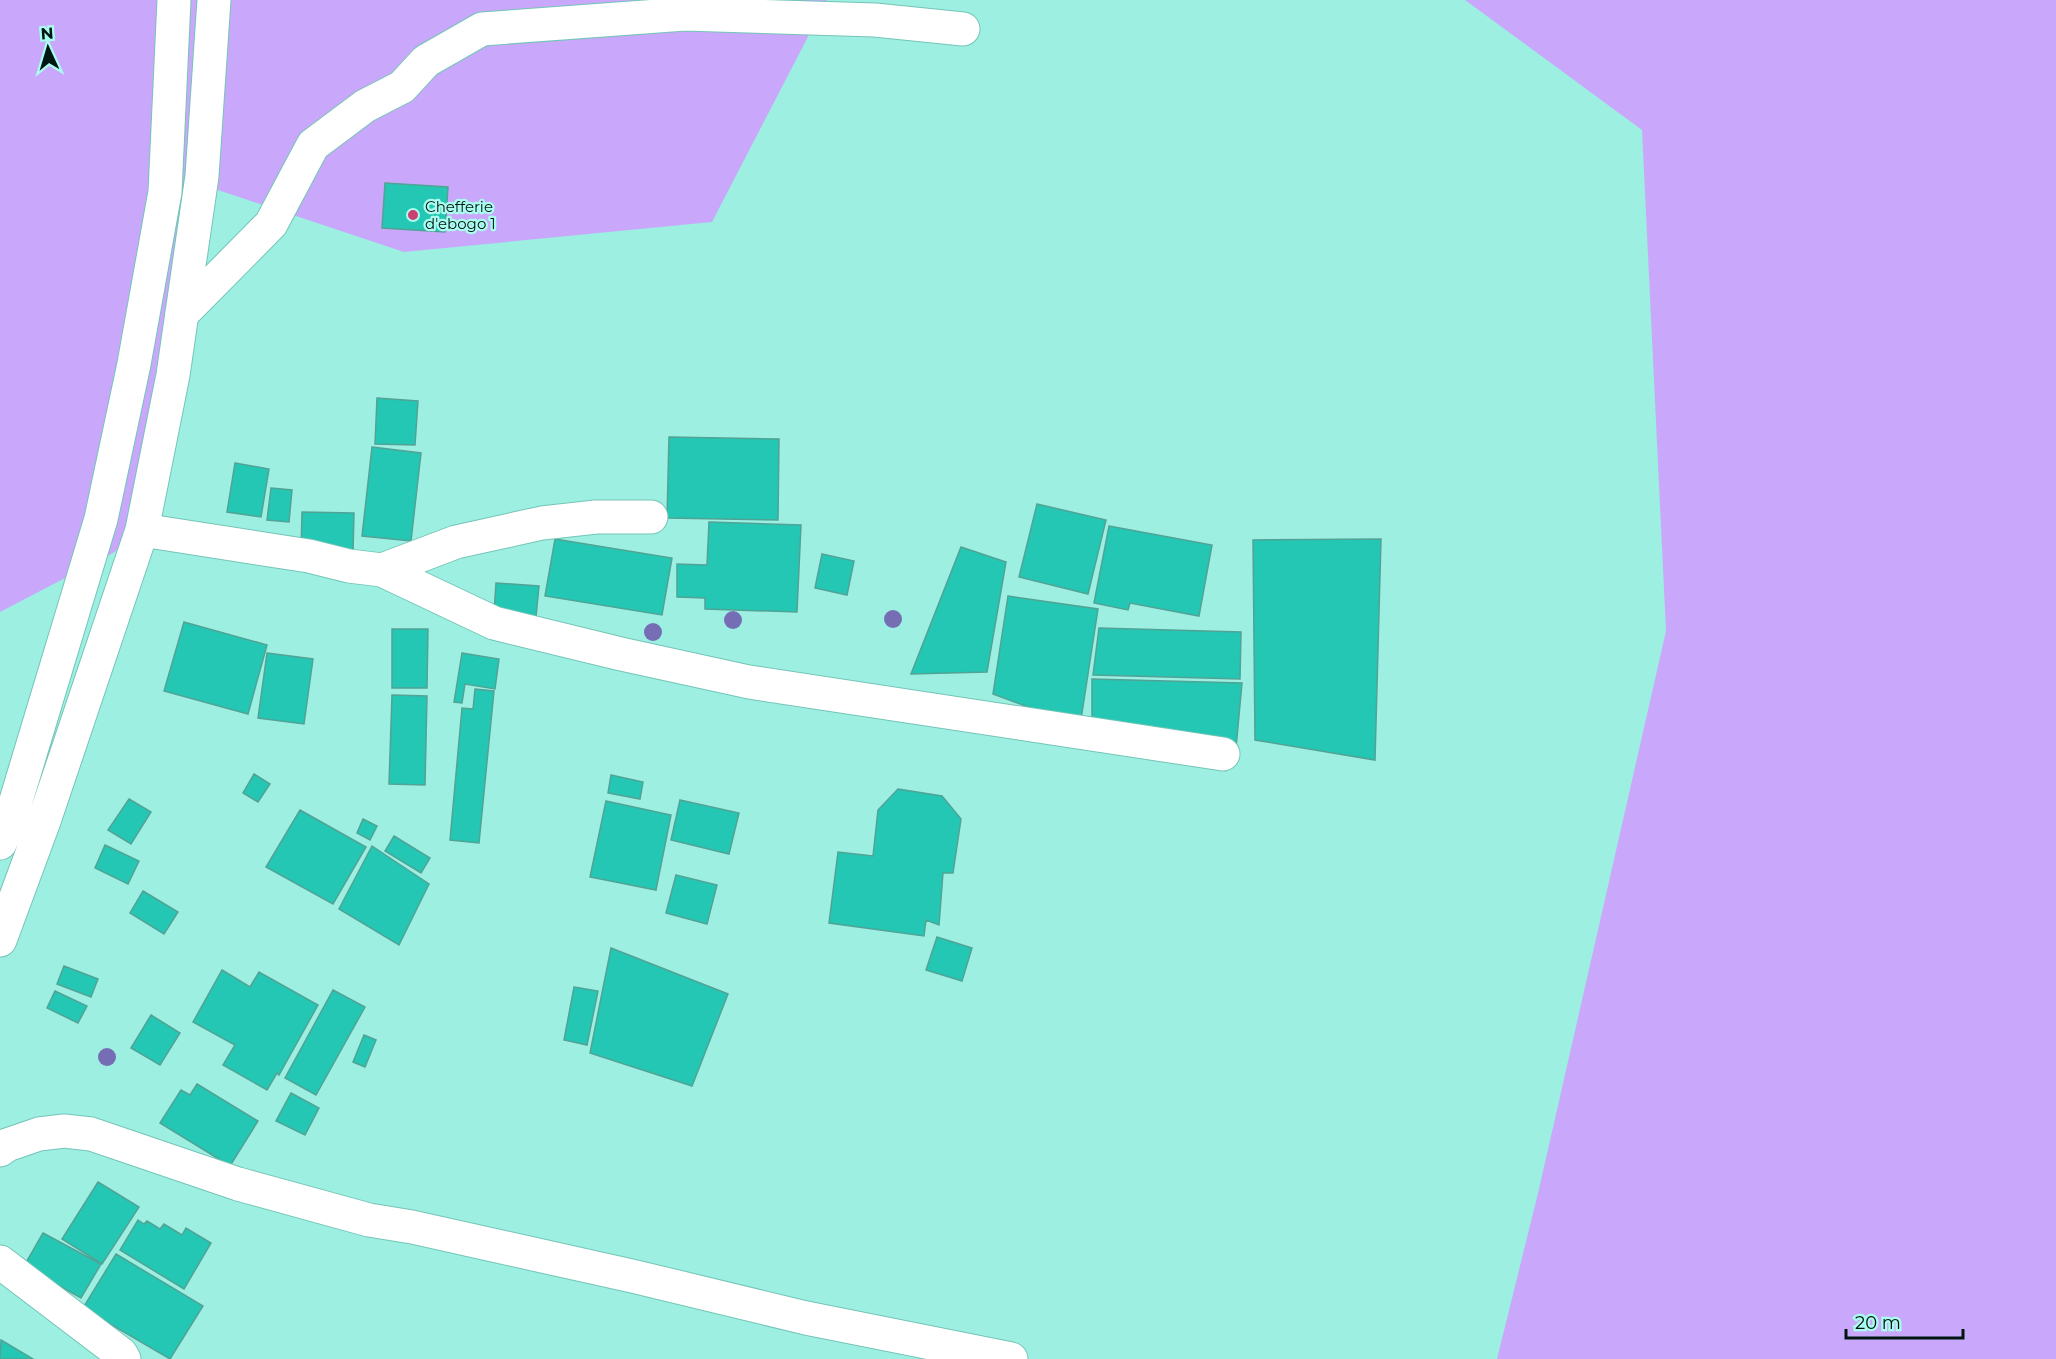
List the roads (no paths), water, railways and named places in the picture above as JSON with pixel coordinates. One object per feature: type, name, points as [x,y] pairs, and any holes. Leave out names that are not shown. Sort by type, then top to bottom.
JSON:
[{"type":"street","points":[[0,843],[8,827],[101,519],[134,364],[165,192],[174,0]]},
{"type":"street","points":[[0,940],[44,821],[142,530],[173,375],[202,176],[214,0]]},
{"type":"street","points":[[182,314],[271,224],[313,144],[365,106],[402,87],[426,61],[482,29],[685,14],[875,20],[963,29]]},
{"type":"street","points":[[382,570],[456,542],[542,522],[596,517],[651,518]]},
{"type":"street","points":[[142,530],[309,556],[349,566],[382,570],[494,623],[749,682],[1223,754]]},
{"type":"street","points":[[0,1150],[7,1145],[39,1134],[64,1131],[91,1134],[238,1184],[369,1220],[412,1227],[632,1276],[806,1318],[1011,1359]]},
{"type":"street","points":[[0,1262],[121,1354],[124,1359]]},
{"type":"place","name":"Chefferie d'ebogo 1","points":[[413,215]]}]
